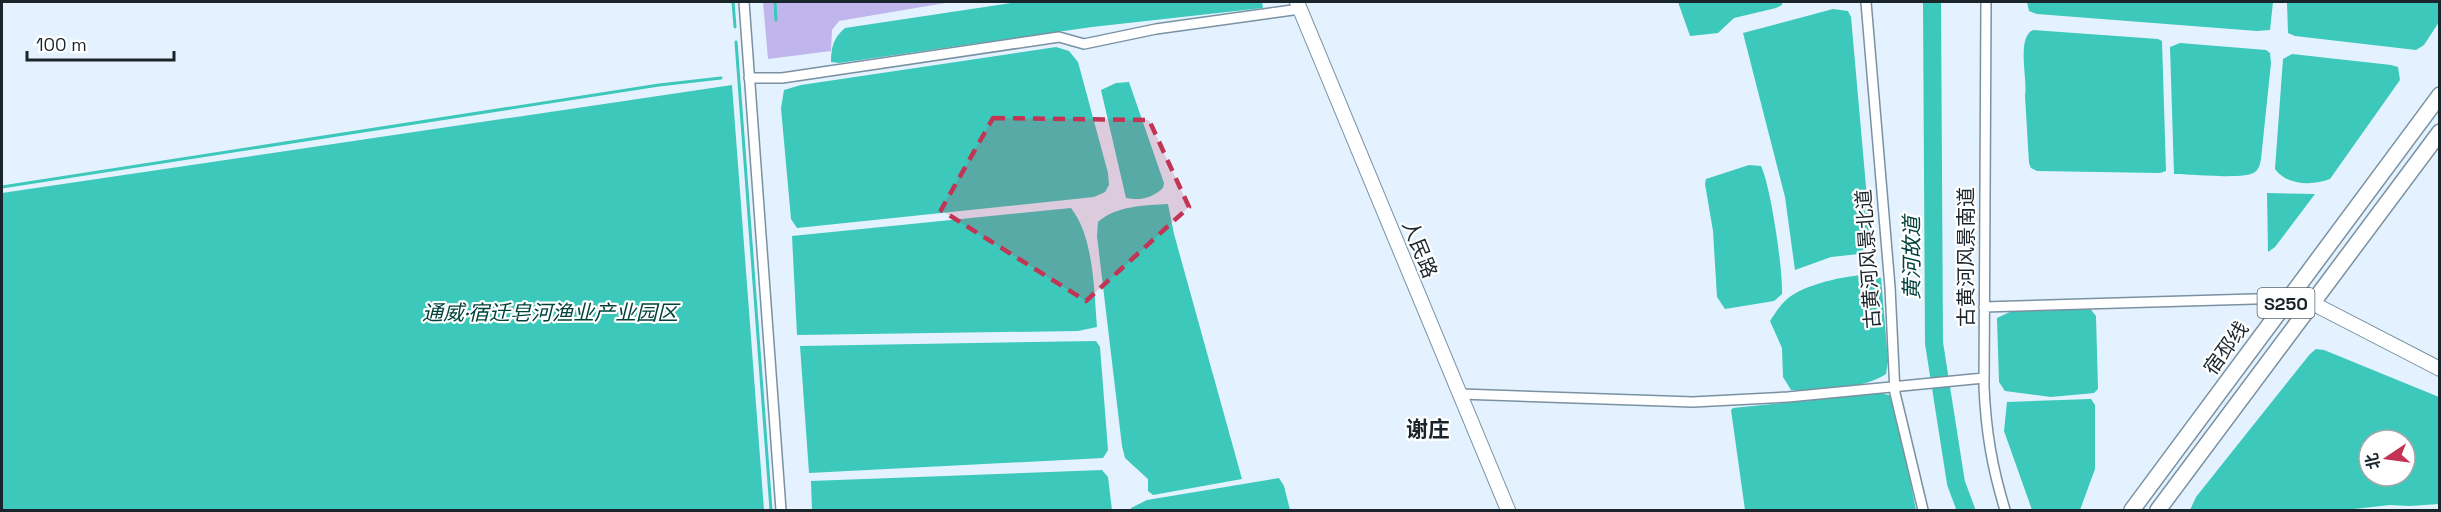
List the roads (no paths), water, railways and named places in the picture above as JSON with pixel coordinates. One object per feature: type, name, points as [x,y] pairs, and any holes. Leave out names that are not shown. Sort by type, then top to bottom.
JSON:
[{"type":"main road","name":"宿邳线","points":[[2132,510],[2439,95]]},
{"type":"main road","name":"S250","points":[[2157,510],[2439,132]]},
{"type":"street","points":[[744,2],[781,510]]},
{"type":"street","name":"古黄河风景北道","points":[[1866,2],[1899,386],[1923,510]]},
{"type":"street","name":"古黄河风景南道","points":[[1986,2],[1984,307],[1980,379],[1986,431],[1995,477],[2005,510]]},
{"type":"street","points":[[749,78],[790,77],[1059,37],[1084,44],[1156,29],[1299,5]]},
{"type":"street","name":"人民路","points":[[1299,5],[1508,510]]},
{"type":"street","points":[[1984,307],[2290,298]]},
{"type":"street","points":[[2312,303],[2439,369]]},
{"type":"street","points":[[1460,394],[1693,402],[1980,379]]},
{"type":"water","points":[[1018,2],[1262,2],[1263,8],[1092,27],[839,63],[831,62],[834,43],[845,28]]},
{"type":"water","points":[[1678,2],[1782,2],[1782,5],[1734,18],[1718,33],[1690,36]]},
{"type":"water","points":[[2027,2],[2273,2],[2270,30],[2257,31],[2037,14],[2029,11]]},
{"type":"water","points":[[2287,2],[2439,2],[2439,22],[2424,45],[2416,50],[2295,36],[2288,33]]},
{"type":"water","points":[[1833,9],[1848,11],[1851,17],[1871,243],[1864,252],[1859,254],[1831,257],[1795,270],[1785,197],[1743,33]]},
{"type":"water","points":[[2033,30],[2162,41],[2166,171],[2160,173],[2037,171],[2031,168],[2024,50],[2028,34]]},
{"type":"water","points":[[2180,43],[2266,50],[2270,53],[2271,63],[2261,159],[2255,172],[2241,176],[2174,174],[2170,47]]},
{"type":"water","points":[[1056,47],[1069,51],[1078,62],[1108,173],[1109,185],[1105,192],[1094,197],[797,228],[791,219],[781,108],[784,90],[801,85]]},
{"type":"water","points":[[2292,54],[2398,67],[2400,80],[2330,179],[2315,183],[2292,181],[2275,169],[2283,59]]},
{"type":"water","points":[[1129,82],[1164,183],[1163,188],[1159,191],[1141,199],[1126,198],[1101,90],[1116,83]]},
{"type":"water","name":"通威·宿迁皂河渔业产业园区","points":[[732,85],[764,510],[2,510],[2,193]]},
{"type":"water","points":[[1749,165],[1761,166],[1769,191],[1782,294],[1774,301],[1725,309],[1717,297],[1713,231],[1705,184],[1706,179]]},
{"type":"water","points":[[2267,193],[2315,194],[2275,247],[2268,252]]},
{"type":"water","points":[[1168,204],[1174,234],[1242,479],[1153,495],[1148,491],[1148,479],[1125,458],[1122,446],[1097,236],[1098,222],[1113,213],[1131,207]]},
{"type":"water","points":[[1071,208],[1079,220],[1089,249],[1097,327],[1078,331],[797,335],[792,236]]},
{"type":"water","points":[[1874,274],[1881,278],[1888,361],[1886,374],[1853,386],[1813,391],[1791,390],[1783,377],[1782,348],[1770,321],[1777,311],[1791,296],[1809,287],[1843,278]]},
{"type":"water","points":[[2089,307],[2096,316],[2098,389],[2094,393],[2051,397],[2005,391],[1999,382],[1997,318],[2014,310]]},
{"type":"water","points":[[1096,341],[1100,347],[1108,450],[1103,458],[809,473],[800,346]]},
{"type":"water","points":[[2316,349],[2324,350],[2439,397],[2439,504],[2390,505],[2345,510],[2190,510],[2196,497]]},
{"type":"water","points":[[1881,393],[1892,396],[1895,403],[1916,510],[1745,510],[1731,410],[1733,408]]},
{"type":"water","points":[[2091,399],[2095,405],[2095,469],[2080,510],[2032,510],[2004,431],[2007,402]]},
{"type":"water","points":[[1102,470],[1108,477],[1112,510],[812,510],[811,481]]},
{"type":"water","points":[[1279,478],[1284,486],[1290,510],[1131,510],[1147,500]]},
{"type":"waterway","points":[[733,2],[735,27]]},
{"type":"waterway","points":[[775,2],[776,20]]},
{"type":"waterway","name":"黄河故道","points":[[1932,2],[1934,343],[1956,483],[1966,510]]},
{"type":"waterway","points":[[736,42],[771,510]]},
{"type":"waterway","points":[[2,187],[659,85],[721,78]]},
{"type":"district","name":"谢庄","points":[[1428,429]]}]
